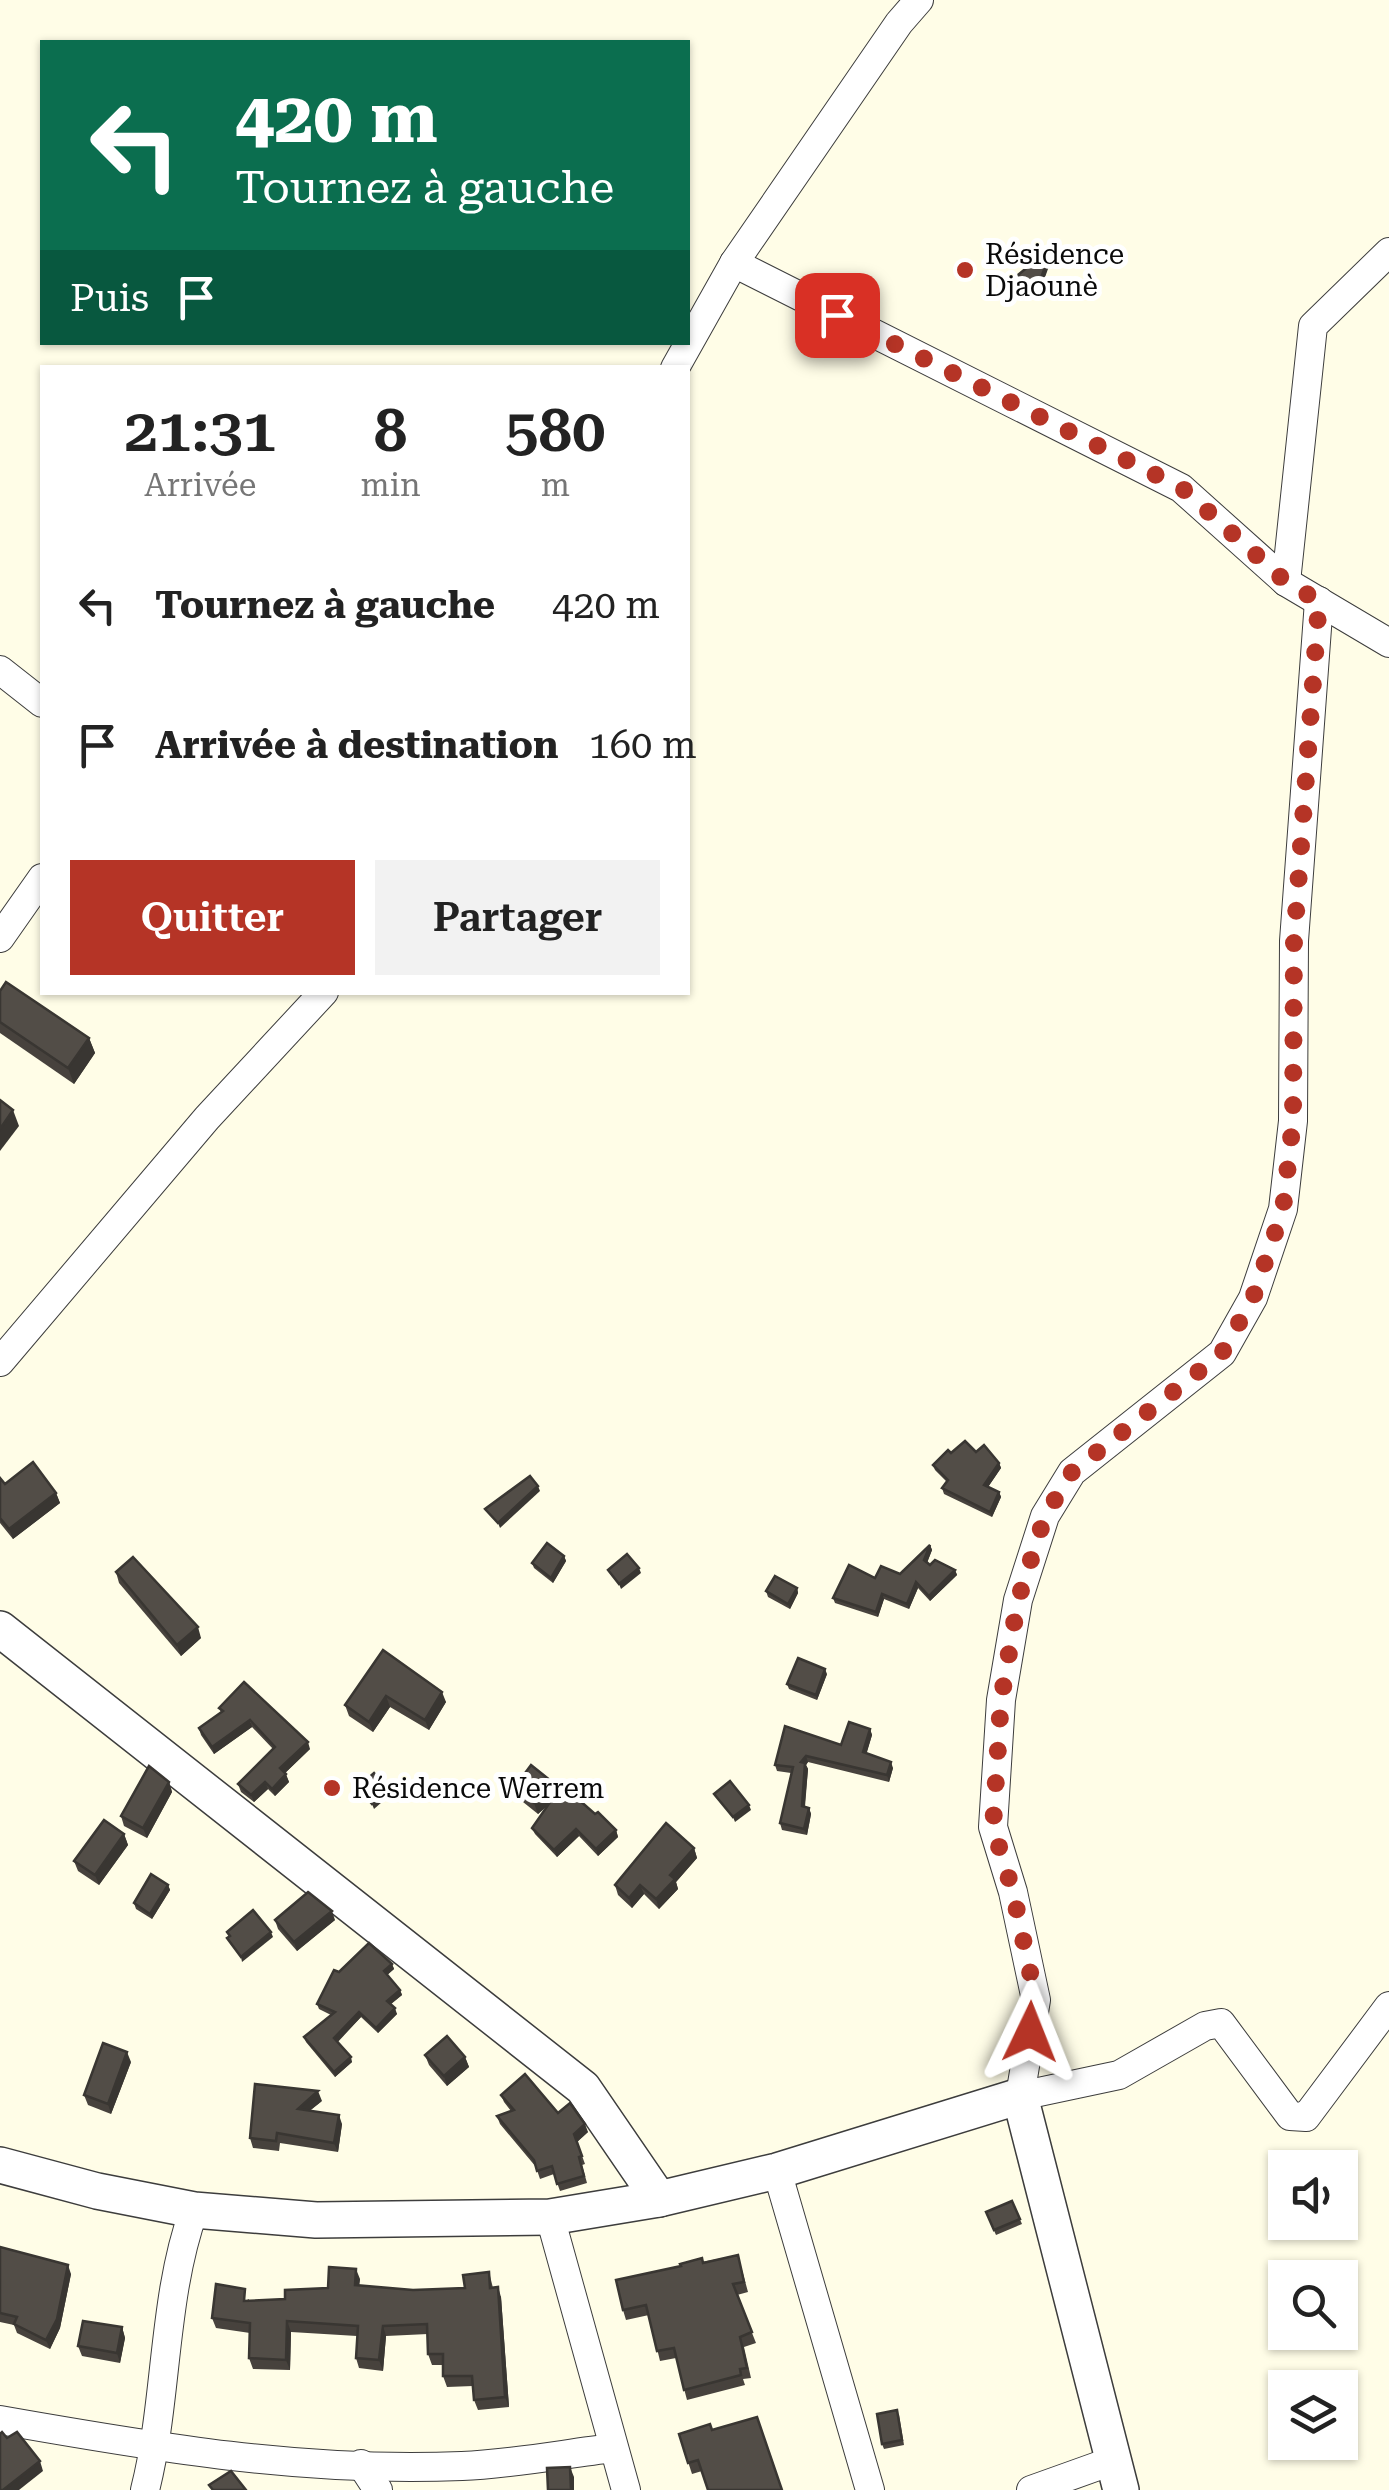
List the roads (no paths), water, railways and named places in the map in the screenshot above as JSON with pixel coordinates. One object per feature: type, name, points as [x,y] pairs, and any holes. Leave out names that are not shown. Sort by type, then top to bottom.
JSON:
[{"type":"street","points":[[690,341],[734,263],[898,24],[919,0]]},
{"type":"street","points":[[1286,582],[1313,326],[1389,252]]},
{"type":"street","points":[[734,263],[1182,488],[1286,582],[1389,643]]},
{"type":"street","points":[[1031,2490],[1116,2476],[1020,2096],[1036,2000],[1013,1892],[993,1827],[1001,1700],[1018,1600],[1045,1516],[1072,1472],[1222,1353],[1253,1298],[1283,1209],[1293,1121],[1294,941],[1319,601]]},
{"type":"street","points":[[0,670],[40,701]]},
{"type":"street","points":[[0,938],[40,881]]},
{"type":"street","points":[[0,1362],[207,1118],[321,995]]},
{"type":"street","points":[[0,1630],[582,2088],[659,2199]]},
{"type":"street","points":[[0,2165],[97,2191],[194,2210],[316,2220],[550,2217],[659,2199],[777,2170],[1020,2096],[1119,2074],[1205,2026],[1222,2023],[1290,2116],[1306,2117],[1389,2006]]},
{"type":"street","points":[[777,2170],[870,2490]]},
{"type":"street","points":[[145,2490],[156,2447],[181,2246],[194,2210]]},
{"type":"street","points":[[550,2217],[626,2490]]},
{"type":"street","points":[[0,2420],[262,2461],[462,2466],[613,2448]]},
{"type":"street","points":[[361,2464],[378,2490]]},
{"type":"place","name":"Résidence Djaounè","points":[[965,270]]},
{"type":"place","name":"Résidence Werrem","points":[[332,1788]]}]
